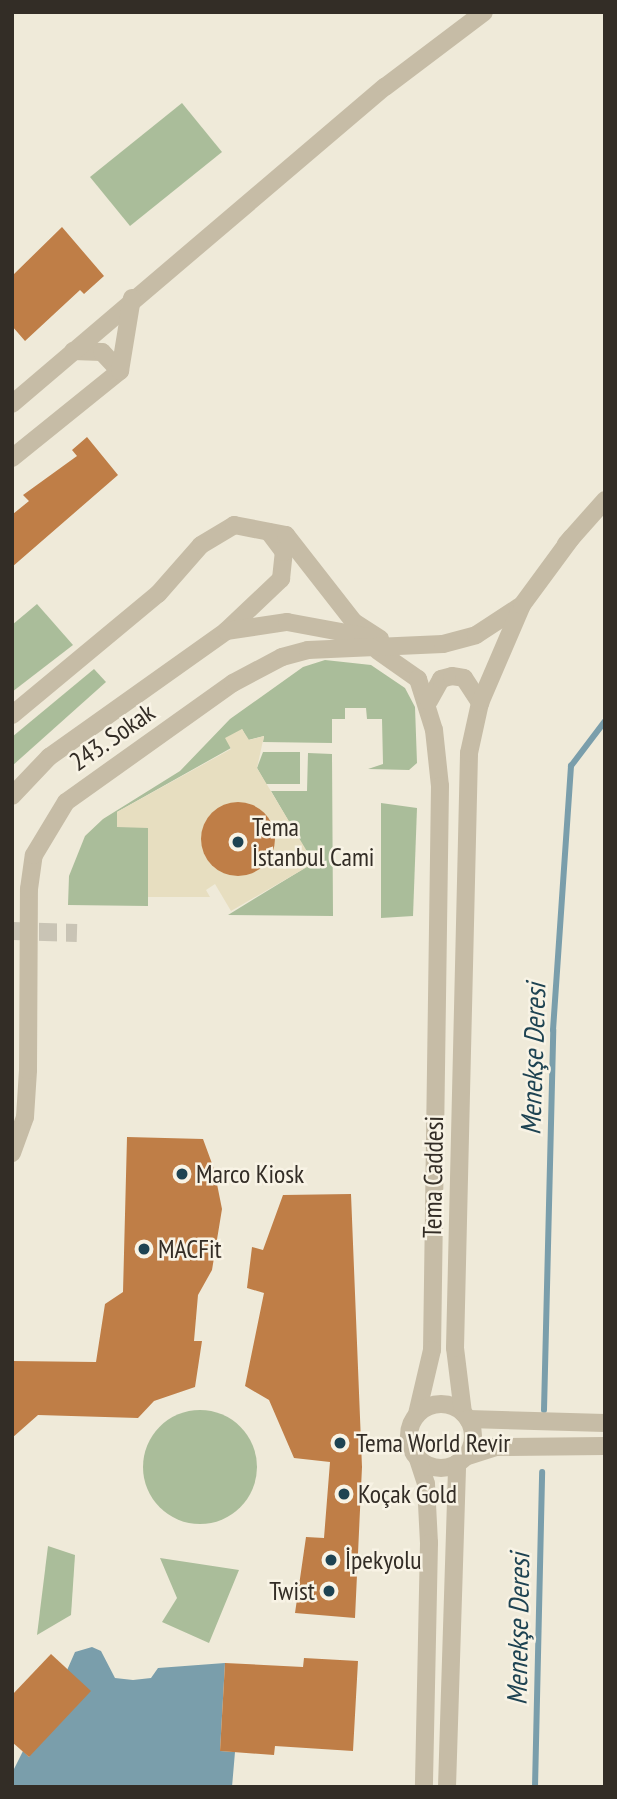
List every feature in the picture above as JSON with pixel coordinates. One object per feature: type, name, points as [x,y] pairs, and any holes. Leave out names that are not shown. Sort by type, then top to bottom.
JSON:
[{"type":"street","points":[[12,404],[132,298],[484,12]]},
{"type":"street","points":[[12,458],[120,372],[132,298]]},
{"type":"street","points":[[73,351],[102,352],[120,372]]},
{"type":"street","name":"243. Sokak","points":[[12,796],[49,757],[226,631],[287,622],[377,644],[459,629],[496,613],[605,500]]},
{"type":"street","points":[[226,631],[281,579],[284,552],[264,526]]},
{"type":"street","points":[[12,715],[134,616],[218,531],[264,526],[286,535],[354,622],[404,665],[429,701],[440,786],[432,1350],[417,1415],[409,1431],[426,1484],[429,1543],[424,1787]]},
{"type":"street","points":[[522,605],[572,537]]},
{"type":"street","name":"243. Sokak","points":[[12,1153],[25,1117],[34,855],[66,802],[258,668],[308,650],[475,635],[522,605]]},
{"type":"street","name":"Tema Caddesi","points":[[466,1416],[455,1348],[469,753],[480,703],[522,605]]},
{"type":"street","points":[[429,701],[441,679],[452,676],[464,678],[480,703]]},
{"type":"street","points":[[12,989],[29,973]]},
{"type":"street","points":[[12,1018],[29,1034]]},
{"type":"street","points":[[417,1415],[436,1404],[466,1416],[605,1423]]},
{"type":"street","points":[[447,1787],[461,1460],[473,1440],[466,1416]]},
{"type":"street","points":[[417,1456],[435,1467],[495,1447],[605,1446]]},
{"type":"green space","points":[[182,103],[222,152],[130,226],[90,177]]},
{"type":"green space","points":[[37,604],[73,645],[12,692],[12,625]]},
{"type":"green space","points":[[325,660],[371,665],[405,688],[415,707],[417,763],[409,770],[368,769],[383,764],[382,719],[367,719],[366,708],[345,708],[345,719],[332,719],[332,743],[263,742],[264,736],[248,740],[242,729],[231,748],[117,812],[148,827],[148,906],[68,905],[69,876],[85,836],[103,819],[180,771],[230,719],[303,667]]},
{"type":"green space","points":[[94,669],[106,682],[12,766],[12,737]]},
{"type":"green space","points":[[263,752],[300,752],[300,784],[266,784],[257,768]]},
{"type":"green space","points":[[308,753],[332,754],[333,916],[228,915],[313,863],[271,791],[307,791]]},
{"type":"green space","points":[[381,803],[417,808],[413,916],[381,918]]},
{"type":"green space","points":[[200,1410],[222,1414],[241,1426],[253,1445],[257,1467],[253,1489],[241,1508],[222,1520],[200,1524],[178,1520],[159,1508],[147,1489],[143,1467],[147,1445],[159,1426],[178,1414]]},
{"type":"green space","points":[[48,1546],[75,1555],[71,1615],[37,1635]]},
{"type":"green space","points":[[160,1558],[239,1570],[209,1643],[162,1622],[177,1598]]},
{"type":"shaded area","points":[[242,729],[249,740],[264,736],[257,768],[314,863],[231,911],[215,884],[206,890],[210,897],[148,897],[148,828],[117,827],[117,812],[231,749],[225,738]]},
{"type":"water","points":[[92,1647],[101,1651],[115,1678],[151,1678],[158,1668],[225,1663],[220,1751],[235,1752],[232,1787],[14,1787],[13,1771],[23,1751],[29,1757],[75,1652]]},
{"type":"building","points":[[62,227],[104,276],[84,294],[80,290],[25,341],[12,326],[12,276]]},
{"type":"building","points":[[87,437],[118,475],[12,567],[13,514],[29,501],[23,495],[77,456],[72,450]]},
{"type":"building","name":"Tema İstanbul Cami","points":[[231,802],[245,802],[259,808],[269,818],[275,839],[273,853],[259,870],[245,876],[231,876],[217,870],[207,860],[201,846],[201,832],[207,818],[217,808]]},
{"type":"building","points":[[127,1137],[203,1139],[214,1169],[222,1209],[212,1270],[198,1295],[194,1341],[202,1341],[195,1387],[154,1401],[138,1418],[38,1415],[12,1438],[12,1361],[96,1362],[105,1304],[123,1292]]},
{"type":"building","points":[[351,1194],[362,1467],[355,1618],[295,1613],[306,1537],[324,1538],[330,1462],[294,1458],[269,1400],[245,1386],[264,1293],[247,1288],[252,1247],[263,1250],[283,1195]]},
{"type":"building","points":[[51,1654],[91,1691],[29,1757],[12,1742],[12,1695]]},
{"type":"building","points":[[304,1658],[358,1661],[353,1751],[275,1746],[274,1755],[220,1751],[225,1663],[303,1667]]},
{"type":"waterway","name":"Menekşe Deresi","points":[[544,1410],[553,1030],[571,766],[605,721]]},
{"type":"waterway","name":"Menekşe Deresi","points":[[535,1787],[542,1472]]},
{"type":"tunnel","points":[[12,931],[77,933]]},
{"type":"place","name":"Tema İstanbul Cami","points":[[238,842]]},
{"type":"place","name":"Marco Kiosk","points":[[182,1174]]},
{"type":"place","name":"MACFit","points":[[144,1249]]},
{"type":"place","name":"Tema World Revir","points":[[340,1443]]},
{"type":"place","name":"Koçak Gold","points":[[344,1494]]},
{"type":"place","name":"İpekyolu","points":[[331,1560]]},
{"type":"place","name":"Twist","points":[[329,1591]]}]
